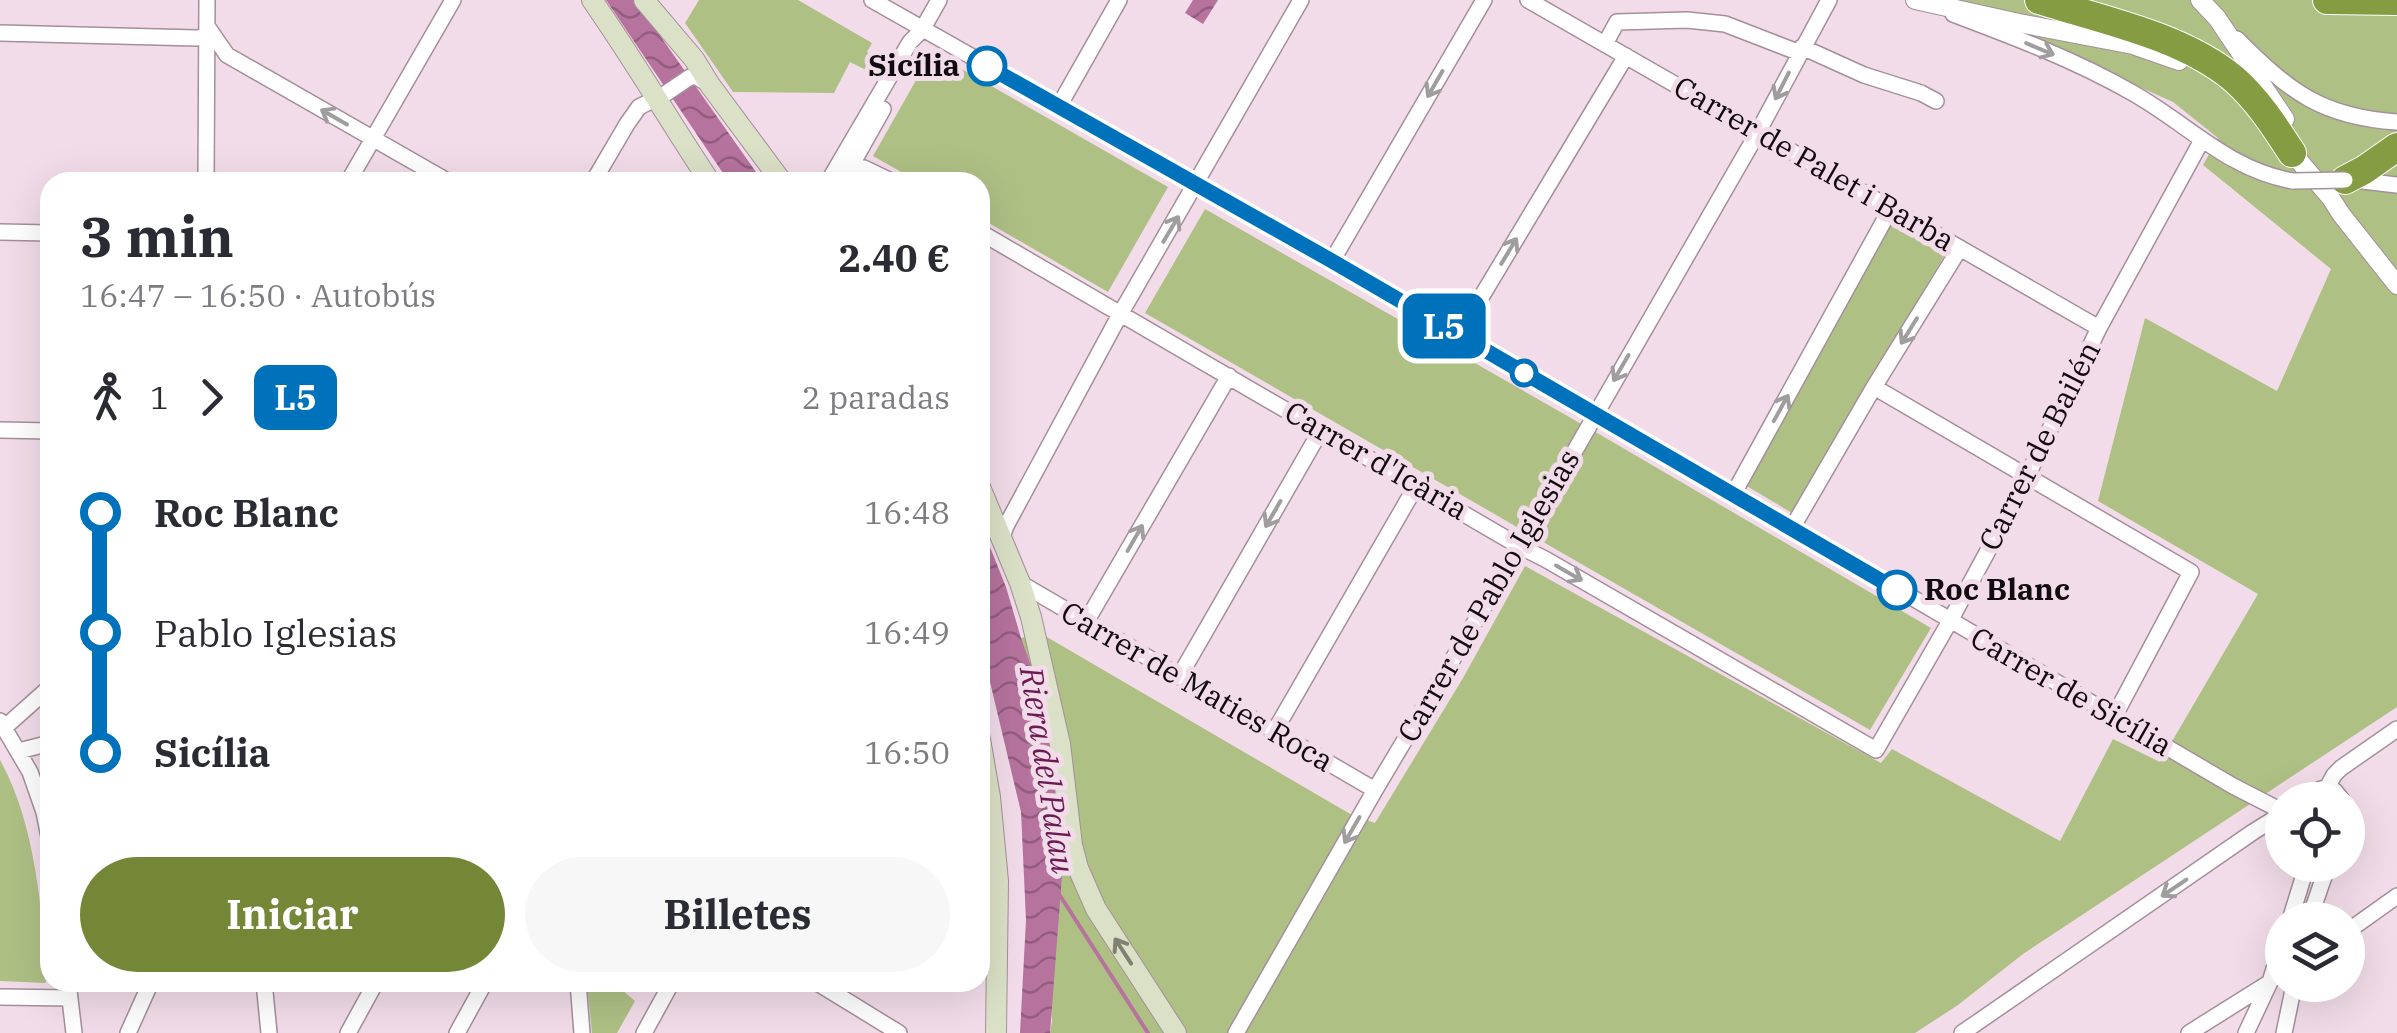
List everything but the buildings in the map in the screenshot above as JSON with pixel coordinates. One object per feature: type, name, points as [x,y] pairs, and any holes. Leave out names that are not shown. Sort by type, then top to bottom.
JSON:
[{"type":"highway","points":[[2039,0],[2172,44],[2217,67],[2246,90],[2270,118],[2292,167]]},
{"type":"highway","points":[[2327,0],[2397,1]]},
{"type":"highway","points":[[2337,188],[2397,147]]},
{"type":"main road","points":[[592,0],[660,97],[704,172]]},
{"type":"main road","points":[[644,0],[694,59],[700,81],[774,172]]},
{"type":"main road","points":[[990,509],[1030,617],[1060,744],[1078,868],[1096,908],[1176,1033]]},
{"type":"main road","points":[[990,797],[996,1011],[993,1033]]},
{"type":"street","points":[[206,172],[208,0]]},
{"type":"street","points":[[0,33],[196,38],[207,31],[220,0]]},
{"type":"street","points":[[354,172],[454,0]]},
{"type":"street","name":"Carrer de Sicília","points":[[872,0],[1459,334],[2265,803]]},
{"type":"street","points":[[834,172],[939,0]]},
{"type":"street","points":[[1059,106],[1119,0]]},
{"type":"street","points":[[1002,537],[1121,313],[1301,0]]},
{"type":"street","points":[[1332,261],[1484,0]]},
{"type":"street","name":"Carrer de Pablo Iglesias","points":[[1236,1033],[1758,132],[1828,0]]},
{"type":"street","points":[[1916,0],[2133,45],[2192,66],[2232,90],[2263,120],[2292,167],[2337,188]]},
{"type":"street","points":[[1916,0],[2030,44],[2104,78],[2151,103],[2234,162],[2252,170],[2292,167],[2337,188],[2397,186]]},
{"type":"street","points":[[2200,0],[2268,70],[2298,94],[2358,118],[2397,122]]},
{"type":"street","name":"Carrer de Palet i Barba","points":[[1533,1],[2099,328]]},
{"type":"street","points":[[2217,18],[2337,188],[2383,269],[2397,285]]},
{"type":"street","points":[[1605,44],[1617,22],[1687,20],[1725,24],[1936,101]]},
{"type":"street","points":[[848,172],[920,45],[922,30]]},
{"type":"street","points":[[207,31],[227,55],[431,172]]},
{"type":"street","points":[[207,66],[217,57],[227,55]]},
{"type":"street","points":[[1459,334],[1626,56]]},
{"type":"street","points":[[599,172],[640,107],[700,81]]},
{"type":"street","name":"Carrer de Bailén","points":[[1876,750],[1950,621],[2099,328],[2202,140]]},
{"type":"street","points":[[1734,493],[1891,208]]},
{"type":"street","points":[[0,232],[40,233]]},
{"type":"street","name":"Carrer d'Icària","points":[[990,238],[1876,750]]},
{"type":"street","points":[[1792,528],[1960,248]]},
{"type":"street","points":[[1086,622],[1230,376]]},
{"type":"street","points":[[1874,387],[2191,572],[2114,717]]},
{"type":"street","points":[[0,430],[40,431]]},
{"type":"street","points":[[1179,676],[1321,430]]},
{"type":"street","points":[[1274,732],[1416,486]]},
{"type":"street","name":"Carrer de Maties Roca","points":[[1020,583],[1374,790]]},
{"type":"street","points":[[40,696],[2,725],[30,772],[40,801]]},
{"type":"street","points":[[2330,782],[2342,768],[2397,730]]},
{"type":"street","points":[[19,752],[40,745]]},
{"type":"street","points":[[1962,1033],[2265,825]]},
{"type":"street","points":[[2365,920],[2395,901]]},
{"type":"street","points":[[2189,1033],[2265,985]]},
{"type":"street","points":[[0,997],[49,992]]},
{"type":"street","points":[[69,992],[74,1033]]},
{"type":"street","points":[[128,1033],[146,992]]},
{"type":"street","points":[[265,992],[270,1033]]},
{"type":"street","points":[[348,1033],[371,992]]},
{"type":"street","points":[[458,1033],[480,992]]},
{"type":"street","points":[[579,992],[582,1033]]},
{"type":"street","points":[[644,1033],[667,992]]},
{"type":"street","points":[[832,992],[899,1033]]},
{"type":"street","points":[[844,999],[848,992]]},
{"type":"street","points":[[2246,1033],[2265,993]]},
{"type":"street","points":[[2284,1033],[2290,1002]]},
{"type":"green space","points":[[699,0],[798,0],[872,43],[867,52],[885,62],[878,76],[850,62],[834,93],[733,92],[685,23]]},
{"type":"green space","points":[[1939,0],[2397,0],[2397,707],[2283,782],[2265,782],[2265,794],[2023,954],[1915,1033],[1050,1033],[1021,638],[1040,633],[1352,815],[1375,823],[1525,566],[1881,763],[1892,749],[2060,841],[2113,739],[2160,762],[2258,594],[2098,501],[2145,318],[2277,391],[2331,269],[2203,165],[2218,138],[2173,102]]},
{"type":"green space","points":[[932,52],[1168,187],[1108,292],[990,224],[990,172],[901,172],[873,156]]},
{"type":"green space","points":[[1205,209],[1931,628],[1870,730],[1145,313]]},
{"type":"green space","points":[[1892,223],[1944,256],[1792,513],[1745,485]]},
{"type":"green space","points":[[0,760],[21,811],[35,867],[40,906],[40,983],[0,981]]},
{"type":"green space","points":[[588,992],[624,992],[635,1001],[617,1033],[592,1033]]},
{"type":"water","points":[[606,0],[635,0],[756,172],[722,172]]},
{"type":"water","points":[[1193,0],[1218,0],[1203,24],[1185,13]]},
{"type":"water","name":"Riera del Palau","points":[[990,547],[1043,699],[1053,747],[1062,876],[1050,1033],[1020,1033],[1026,920],[1021,812],[990,682]]},
{"type":"waterway","points":[[1059,894],[1148,1033]]},
{"type":"bus line","name":"L5","points":[[987,66],[1459,334],[1897,590]]},
{"type":"place","name":"Sicília","points":[[987,66]]},
{"type":"place","name":"Roc Blanc","points":[[1897,590]]}]
